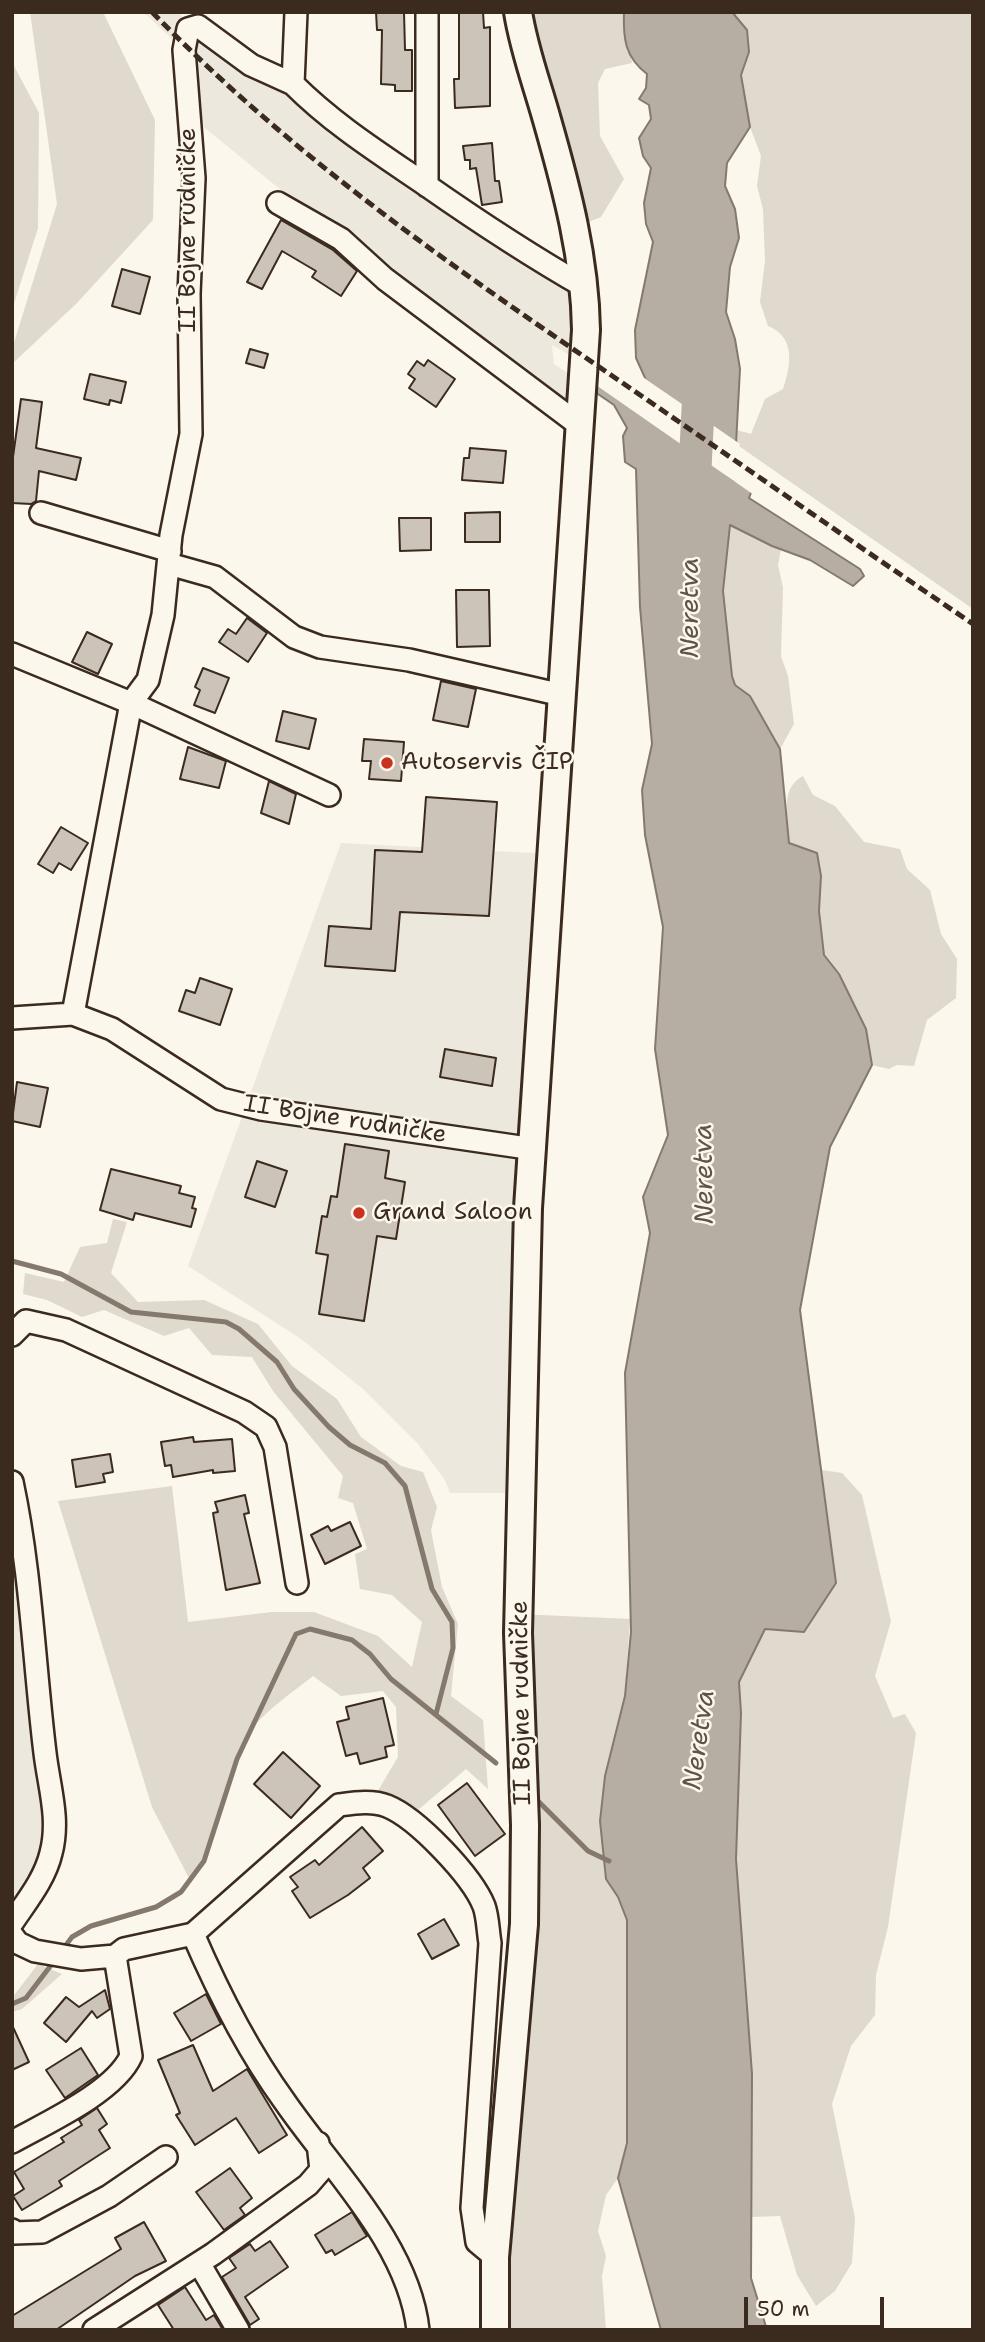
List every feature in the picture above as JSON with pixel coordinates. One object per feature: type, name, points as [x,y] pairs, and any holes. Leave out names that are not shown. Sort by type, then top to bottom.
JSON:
[{"type":"street","points":[[293,84],[296,12]]},
{"type":"street","points":[[427,12],[427,186]]},
{"type":"street","name":"II Bojne rudničke","points":[[495,2330],[495,2256],[524,1924],[525,1825],[518,1633],[528,1208],[586,330],[585,287],[576,227],[547,118],[523,47],[518,12]]},
{"type":"street","name":"II Bojne rudničke","points":[[131,703],[148,680],[163,615],[169,557],[191,434],[189,294],[194,178],[184,50],[188,29],[198,26],[251,65],[293,84],[347,132],[504,241],[585,287]]},
{"type":"street","points":[[278,203],[341,239],[385,279],[578,424]]},
{"type":"street","points":[[41,513],[169,557],[215,578],[294,637],[320,647],[409,660],[562,695]]},
{"type":"street","points":[[12,654],[131,703],[329,795]]},
{"type":"street","points":[[73,1014],[131,703]]},
{"type":"street","name":"II Bojne rudničke","points":[[12,1018],[73,1014],[112,1029],[220,1099],[261,1108],[534,1149]]},
{"type":"street","points":[[12,1335],[26,1321],[36,1321],[66,1330],[244,1412],[266,1427],[275,1447],[297,1583]]},
{"type":"street","points":[[12,1482],[56,1822],[51,1855],[38,1883],[12,1923]]},
{"type":"street","points":[[12,1935],[18,1943],[56,1955],[115,1956],[124,1949],[193,1934],[339,1805],[361,1802],[386,1805],[412,1821],[463,1874],[484,1906],[490,1943],[472,2208],[477,2242],[495,2256]]},
{"type":"street","points":[[193,1934],[215,1986],[285,2102],[318,2143],[388,2245],[416,2305],[418,2330]]},
{"type":"street","points":[[12,2142],[70,2110],[125,2071],[131,2056],[115,1956]]},
{"type":"street","points":[[93,2330],[199,2263],[308,2185],[321,2170],[318,2143]]},
{"type":"street","points":[[12,2230],[14,2233],[42,2232],[108,2196],[166,2157]]},
{"type":"street","points":[[199,2263],[238,2330]]},
{"type":"shaded area","points":[[30,12],[103,12],[155,120],[153,220],[77,303],[12,364],[12,349],[57,204]]},
{"type":"shaded area","points":[[143,12],[181,12],[182,26],[198,26],[585,287],[573,357],[552,345],[554,364],[581,382],[578,424],[341,239],[189,115],[184,50]]},
{"type":"shaded area","points":[[518,12],[624,12],[632,63],[605,69],[598,83],[600,136],[624,179],[601,217],[576,227]]},
{"type":"shaded area","points":[[732,12],[973,12],[973,609],[736,444],[737,430],[751,434],[765,399],[783,389],[789,353],[783,337],[768,326],[760,302],[765,261],[763,209],[757,186],[761,156],[750,127],[741,75],[749,52],[747,30]]},
{"type":"shaded area","points":[[12,62],[39,113],[38,228],[12,310]]},
{"type":"shaded area","points":[[730,524],[781,549],[778,565],[783,588],[781,656],[788,676],[794,724],[780,749],[751,696],[735,685],[732,676],[723,591]]},
{"type":"shaded area","points":[[803,776],[813,795],[835,806],[864,842],[900,849],[907,869],[930,890],[941,934],[957,959],[956,998],[927,1020],[914,1066],[897,1065],[889,1069],[872,1065],[866,1029],[839,974],[824,955],[819,911],[821,876],[789,843],[788,796],[795,781]]},
{"type":"shaded area","points":[[341,843],[552,854],[521,1493],[450,1493],[445,1480],[418,1444],[363,1389],[301,1339],[188,1266]]},
{"type":"shaded area","points":[[113,1219],[127,1222],[111,1273],[138,1302],[204,1300],[258,1324],[292,1366],[337,1399],[361,1437],[401,1466],[423,1472],[437,1507],[431,1530],[442,1587],[458,1624],[451,1696],[483,1720],[488,1789],[466,1769],[418,1810],[376,1794],[398,1757],[396,1707],[383,1691],[341,1696],[313,1676],[280,1701],[251,1730],[232,1765],[209,1844],[190,1880],[152,1807],[58,1501],[172,1486],[188,1622],[272,1612],[314,1612],[378,1636],[412,1667],[422,1622],[392,1595],[360,1589],[355,1554],[367,1549],[353,1503],[338,1498],[343,1476],[273,1391],[252,1357],[212,1355],[189,1328],[164,1336],[104,1310],[82,1317],[47,1300],[23,1294],[25,1273],[64,1282],[80,1247],[107,1243]]},
{"type":"shaded area","points":[[822,1470],[842,1473],[862,1495],[891,1621],[875,1676],[893,1718],[905,1714],[916,1733],[888,1927],[876,1975],[875,2015],[851,2046],[832,2104],[855,2218],[852,2263],[835,2291],[816,2306],[797,2275],[780,2216],[751,2217],[752,2074],[736,1859],[741,1713],[739,1681],[765,1629],[836,1583]]},
{"type":"shaded area","points":[[12,1482],[56,1822],[12,1923]]},
{"type":"shaded area","points":[[518,1614],[630,1619],[625,1696],[605,1776],[600,1821],[606,1879],[618,1897],[627,1920],[627,2143],[618,2178],[606,2195],[598,2231],[606,2256],[602,2276],[606,2330],[495,2330],[524,1924]]},
{"type":"shaded area","points":[[38,1964],[62,1974],[22,2009],[12,2012],[12,1998]]},
{"type":"water","points":[[624,12],[732,12],[747,30],[749,52],[741,75],[750,127],[727,163],[725,186],[735,209],[739,238],[730,267],[726,312],[735,339],[740,369],[736,444],[646,380],[636,358],[635,330],[653,242],[646,224],[644,203],[651,168],[643,156],[639,138],[651,119],[649,105],[639,99],[646,88],[647,74],[634,61],[627,47]]},
{"type":"water","points":[[573,357],[735,481],[754,485],[749,498],[860,569],[864,576],[853,586],[810,560],[772,546],[730,525],[723,591],[732,676],[735,685],[750,696],[780,749],[789,843],[817,853],[821,876],[819,911],[824,955],[839,974],[866,1029],[872,1065],[830,1147],[800,1310],[836,1583],[804,1632],[765,1629],[739,1682],[741,1713],[736,1859],[752,2074],[751,2278],[767,2330],[661,2330],[618,2178],[627,2143],[627,1920],[618,1897],[606,1879],[600,1821],[605,1776],[625,1696],[631,1632],[625,1373],[650,1233],[643,1197],[668,1135],[655,1049],[663,927],[645,835],[642,790],[652,744],[640,607],[636,469],[625,462],[623,436],[627,428],[614,405],[573,377]]},
{"type":"pier","points":[[575,354],[738,471],[739,478],[756,482],[754,495],[570,367],[570,355]]},
{"type":"pier","points":[[640,375],[740,444],[739,446],[734,447],[644,383]]},
{"type":"building","points":[[376,12],[404,12],[405,50],[412,50],[412,91],[395,91],[395,85],[381,84],[382,30],[377,30]]},
{"type":"building","points":[[459,12],[483,12],[484,28],[490,27],[490,106],[455,108],[454,79],[459,79]]},
{"type":"building","points":[[492,143],[495,181],[499,181],[502,202],[482,205],[476,168],[470,169],[470,160],[465,160],[463,146]]},
{"type":"building","points":[[281,220],[333,250],[357,271],[341,296],[312,277],[316,271],[282,251],[262,289],[247,282]]},
{"type":"building","points":[[122,269],[150,277],[140,314],[112,306]]},
{"type":"building","points":[[250,349],[268,354],[264,368],[246,363]]},
{"type":"building","points":[[428,360],[455,379],[436,407],[409,388],[415,379],[408,374],[417,361],[424,366]]},
{"type":"building","points":[[90,374],[126,382],[121,403],[110,400],[109,405],[84,399]]},
{"type":"building","points":[[21,399],[42,402],[36,448],[81,458],[76,480],[39,471],[36,501],[31,504],[12,503],[12,464]]},
{"type":"building","points":[[470,448],[506,451],[503,483],[462,480],[464,458],[469,458]]},
{"type":"building","points":[[500,512],[500,542],[465,542],[465,513]]},
{"type":"building","points":[[399,518],[431,518],[431,550],[400,551]]},
{"type":"building","points":[[456,590],[489,590],[490,646],[457,647]]},
{"type":"building","points":[[247,618],[267,633],[248,662],[219,642],[228,629],[236,634]]},
{"type":"building","points":[[87,632],[112,644],[98,674],[72,662]]},
{"type":"building","points":[[203,668],[229,678],[215,713],[194,705],[200,690],[195,687]]},
{"type":"building","points":[[441,681],[476,689],[468,727],[433,720]]},
{"type":"building","points":[[283,711],[316,719],[309,749],[276,741]]},
{"type":"building","points":[[364,739],[404,742],[401,781],[369,779],[371,761],[362,761]]},
{"type":"building","points":[[188,747],[226,761],[219,788],[180,779]]},
{"type":"building","points":[[269,781],[296,794],[289,824],[261,813]]},
{"type":"building","points":[[426,797],[497,802],[489,916],[400,912],[395,971],[325,966],[329,926],[371,929],[375,850],[422,852]]},
{"type":"building","points":[[61,827],[88,843],[71,870],[59,863],[53,873],[38,864]]},
{"type":"building","points":[[200,978],[232,989],[220,1025],[179,1011],[186,990],[195,993]]},
{"type":"building","points":[[445,1049],[496,1058],[492,1086],[440,1077]]},
{"type":"building","points":[[17,1082],[48,1088],[40,1127],[12,1121]]},
{"type":"building","points":[[345,1144],[389,1151],[385,1178],[405,1182],[396,1239],[377,1236],[364,1321],[319,1314],[328,1255],[316,1253],[322,1216],[327,1217],[331,1196],[337,1197]]},
{"type":"building","points":[[257,1161],[287,1171],[275,1207],[245,1197]]},
{"type":"building","points":[[111,1169],[181,1186],[179,1193],[195,1197],[192,1208],[196,1209],[191,1227],[135,1213],[133,1220],[100,1210]]},
{"type":"building","points":[[193,1437],[194,1442],[232,1439],[235,1471],[213,1473],[213,1470],[173,1477],[171,1465],[165,1466],[161,1442]]},
{"type":"building","points":[[110,1454],[113,1472],[103,1474],[105,1482],[76,1487],[72,1460]]},
{"type":"building","points":[[245,1495],[249,1513],[244,1514],[260,1583],[226,1590],[213,1513],[218,1512],[215,1502]]},
{"type":"building","points":[[350,1522],[361,1546],[325,1564],[311,1535],[328,1526],[331,1531]]},
{"type":"building","points":[[383,1698],[394,1745],[385,1747],[387,1757],[360,1764],[357,1753],[346,1756],[337,1722],[349,1719],[346,1707]]},
{"type":"building","points":[[283,1752],[320,1786],[291,1818],[254,1784]]},
{"type":"building","points":[[467,1783],[505,1834],[475,1856],[438,1805]]},
{"type":"building","points":[[362,1827],[383,1851],[363,1868],[370,1878],[310,1918],[292,1891],[298,1887],[290,1877],[315,1860],[319,1865]]},
{"type":"building","points":[[444,1919],[459,1945],[432,1959],[418,1934]]},
{"type":"building","points":[[105,1990],[110,2009],[97,2018],[92,2011],[66,2042],[44,2023],[66,1997],[79,2007]]},
{"type":"building","points":[[206,1994],[221,2024],[191,2041],[174,2013]]},
{"type":"building","points":[[12,2025],[29,2062],[12,2070]]},
{"type":"building","points":[[193,2045],[213,2091],[247,2069],[287,2135],[259,2153],[236,2118],[195,2145],[176,2115],[180,2113],[158,2060]]},
{"type":"building","points":[[81,2048],[98,2075],[65,2098],[46,2070]]},
{"type":"building","points":[[97,2108],[107,2124],[99,2130],[110,2148],[59,2181],[62,2186],[22,2210],[13,2196],[24,2189],[14,2172],[64,2142],[61,2138],[82,2125],[79,2120]]},
{"type":"building","points":[[230,2168],[252,2198],[240,2208],[245,2215],[224,2230],[196,2192]]},
{"type":"building","points":[[352,2212],[367,2236],[335,2255],[332,2250],[326,2253],[315,2235]]},
{"type":"building","points":[[144,2222],[166,2261],[135,2276],[56,2330],[12,2330],[12,2316],[121,2249],[115,2238]]},
{"type":"building","points":[[270,2241],[288,2267],[245,2297],[259,2319],[250,2325],[222,2277],[236,2268],[229,2258],[250,2244],[255,2251]]},
{"type":"building","points":[[185,2287],[206,2320],[214,2315],[223,2330],[174,2330],[158,2305]]},
{"type":"waterway","name":"Neretva","points":[[694,488],[700,371]]},
{"type":"waterway","points":[[12,1261],[61,1274],[131,1312],[226,1322],[239,1329],[277,1362],[294,1389],[329,1427],[350,1445],[385,1463],[405,1486],[432,1589],[452,1622],[453,1648],[436,1714]]},
{"type":"waterway","points":[[63,1949],[72,1937],[91,1926],[156,1907],[181,1892],[204,1861],[237,1759],[296,1634],[310,1629],[352,1640],[370,1654],[391,1679],[496,1763]]},
{"type":"waterway","points":[[535,1798],[588,1851],[609,1861]]},
{"type":"waterway","points":[[12,2004],[26,1998],[55,1960]]},
{"type":"railway","points":[[152,12],[260,114],[316,161],[431,249],[973,624]]},
{"type":"place","name":"Autoservis ČIP","points":[[387,763]]},
{"type":"place","name":"Grand Saloon","points":[[359,1213]]}]
